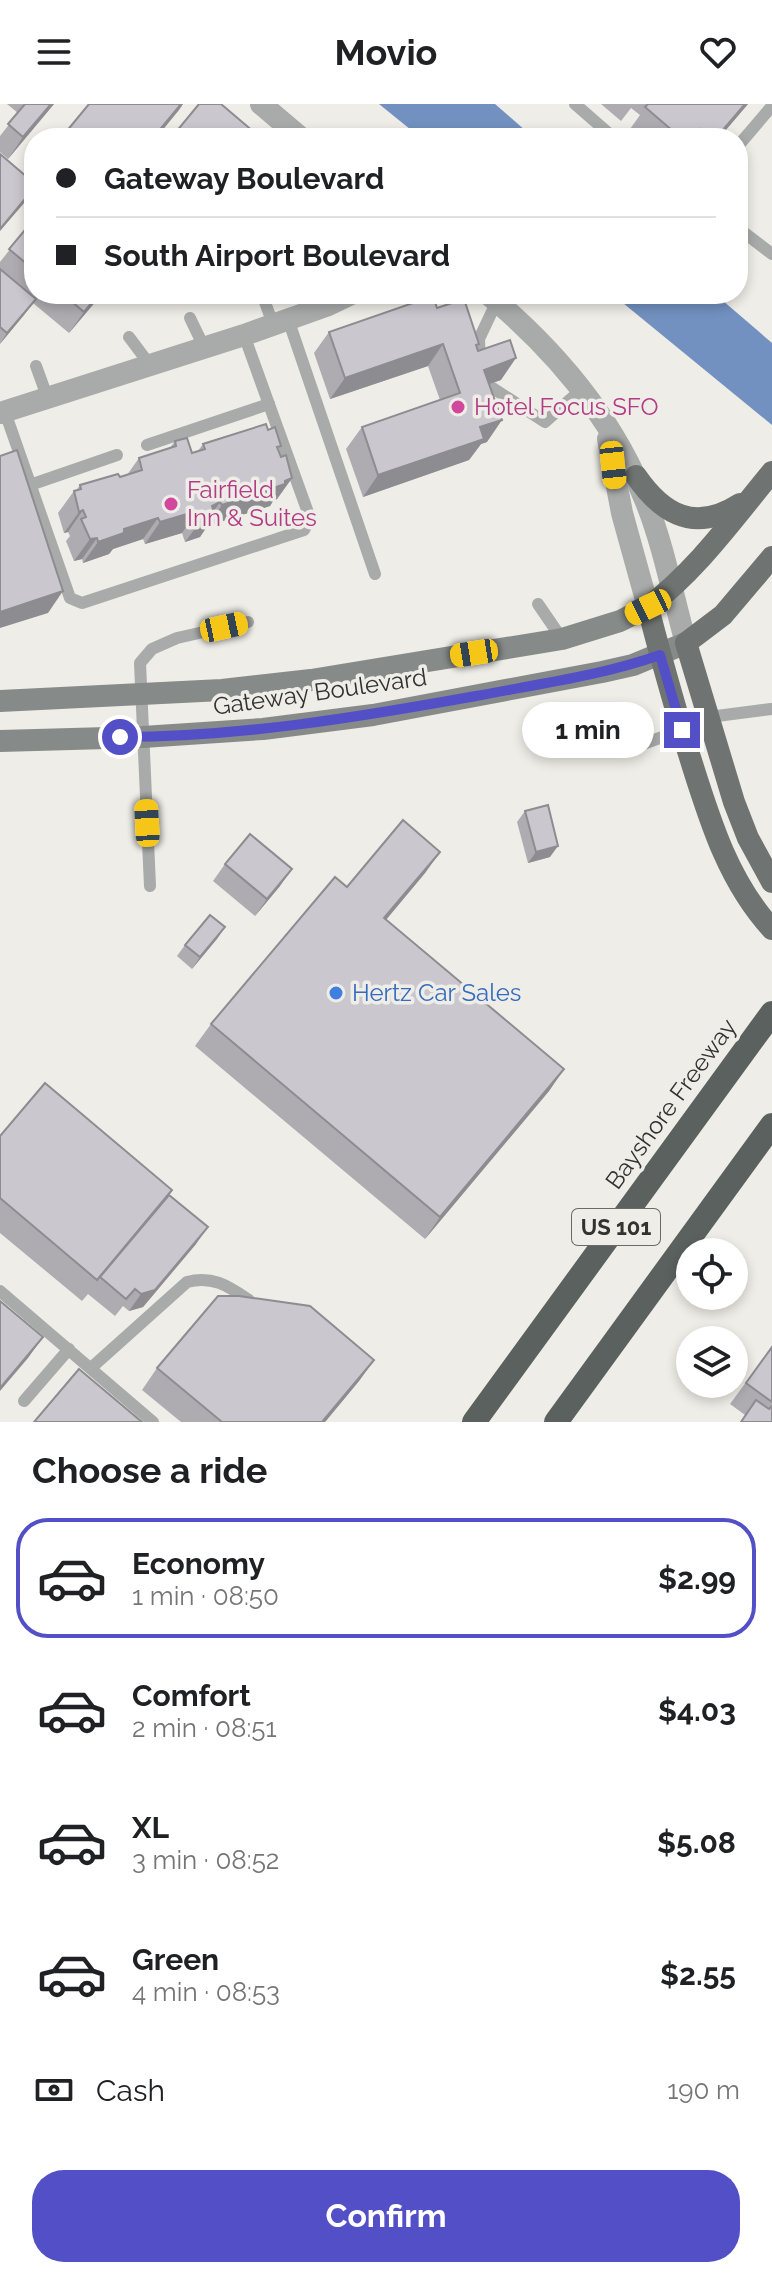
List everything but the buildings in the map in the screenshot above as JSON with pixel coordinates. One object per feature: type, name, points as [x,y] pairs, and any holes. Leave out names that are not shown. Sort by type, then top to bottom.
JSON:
[{"type":"highway","name":"Bayshore Freeway","points":[[474,1422],[772,1013]]},
{"type":"highway","name":"US 101","points":[[556,1422],[772,1125]]},
{"type":"highway","points":[[723,1193],[772,1156]]},
{"type":"highway","points":[[455,1422],[497,1391]]},
{"type":"main road","points":[[771,473],[671,590],[648,607],[682,730],[722,852],[741,887],[772,929]]},
{"type":"main road","points":[[636,476],[650,497],[669,512],[692,518],[713,517],[751,497]]},
{"type":"main road","points":[[772,557],[723,615],[706,631],[686,643],[734,802],[748,838],[772,882]]},
{"type":"main road","name":"Gateway Boulevard","points":[[0,701],[222,690],[311,680],[562,639],[620,621],[648,607]]},
{"type":"main road","name":"Gateway Boulevard","points":[[0,741],[143,737],[263,729],[373,715],[591,675],[660,655],[686,643]]},
{"type":"street","points":[[261,104],[284,128]]},
{"type":"street","points":[[2,413],[244,335],[325,304]]},
{"type":"street","points":[[500,304],[553,353],[582,389],[636,476],[648,505],[686,643]]},
{"type":"street","points":[[603,423],[611,449],[614,482],[648,607]]},
{"type":"lane","points":[[575,104],[603,128]]},
{"type":"lane","points":[[748,134],[772,106]]},
{"type":"lane","points":[[748,236],[772,254]]},
{"type":"lane","points":[[269,304],[281,321],[375,574]]},
{"type":"lane","points":[[480,366],[479,339],[491,304]]},
{"type":"lane","points":[[190,318],[204,347]]},
{"type":"lane","points":[[2,413],[70,598],[82,603],[304,530],[310,518],[244,335]]},
{"type":"lane","points":[[129,337],[150,365]]},
{"type":"lane","points":[[36,366],[48,399]]},
{"type":"lane","points":[[488,385],[545,422],[582,389]]},
{"type":"lane","points":[[147,445],[269,404]]},
{"type":"lane","points":[[30,485],[117,455]]},
{"type":"lane","points":[[538,604],[562,639]]},
{"type":"lane","points":[[150,886],[140,663],[152,649],[177,638],[248,622]]},
{"type":"lane","points":[[709,717],[771,709]]},
{"type":"lane","points":[[626,750],[682,730]]},
{"type":"lane","points":[[96,1373],[187,1282],[200,1278],[222,1283],[249,1300]]},
{"type":"lane","points":[[0,1291],[153,1422]]},
{"type":"lane","points":[[24,1401],[69,1349]]},
{"type":"water","points":[[379,104],[495,104],[523,128],[409,128]]},
{"type":"water","points":[[624,304],[727,304],[772,343],[772,425]]},
{"type":"place","name":"Hotel Focus SFO","points":[[458,407]]},
{"type":"place","name":"Fairfield Inn & Suites","points":[[171,504]]},
{"type":"place","name":"Hertz Car Sales","points":[[336,993]]},
{"type":"route","points":[[120,737],[263,729],[373,715],[585,676],[660,655],[682,730]]}]
